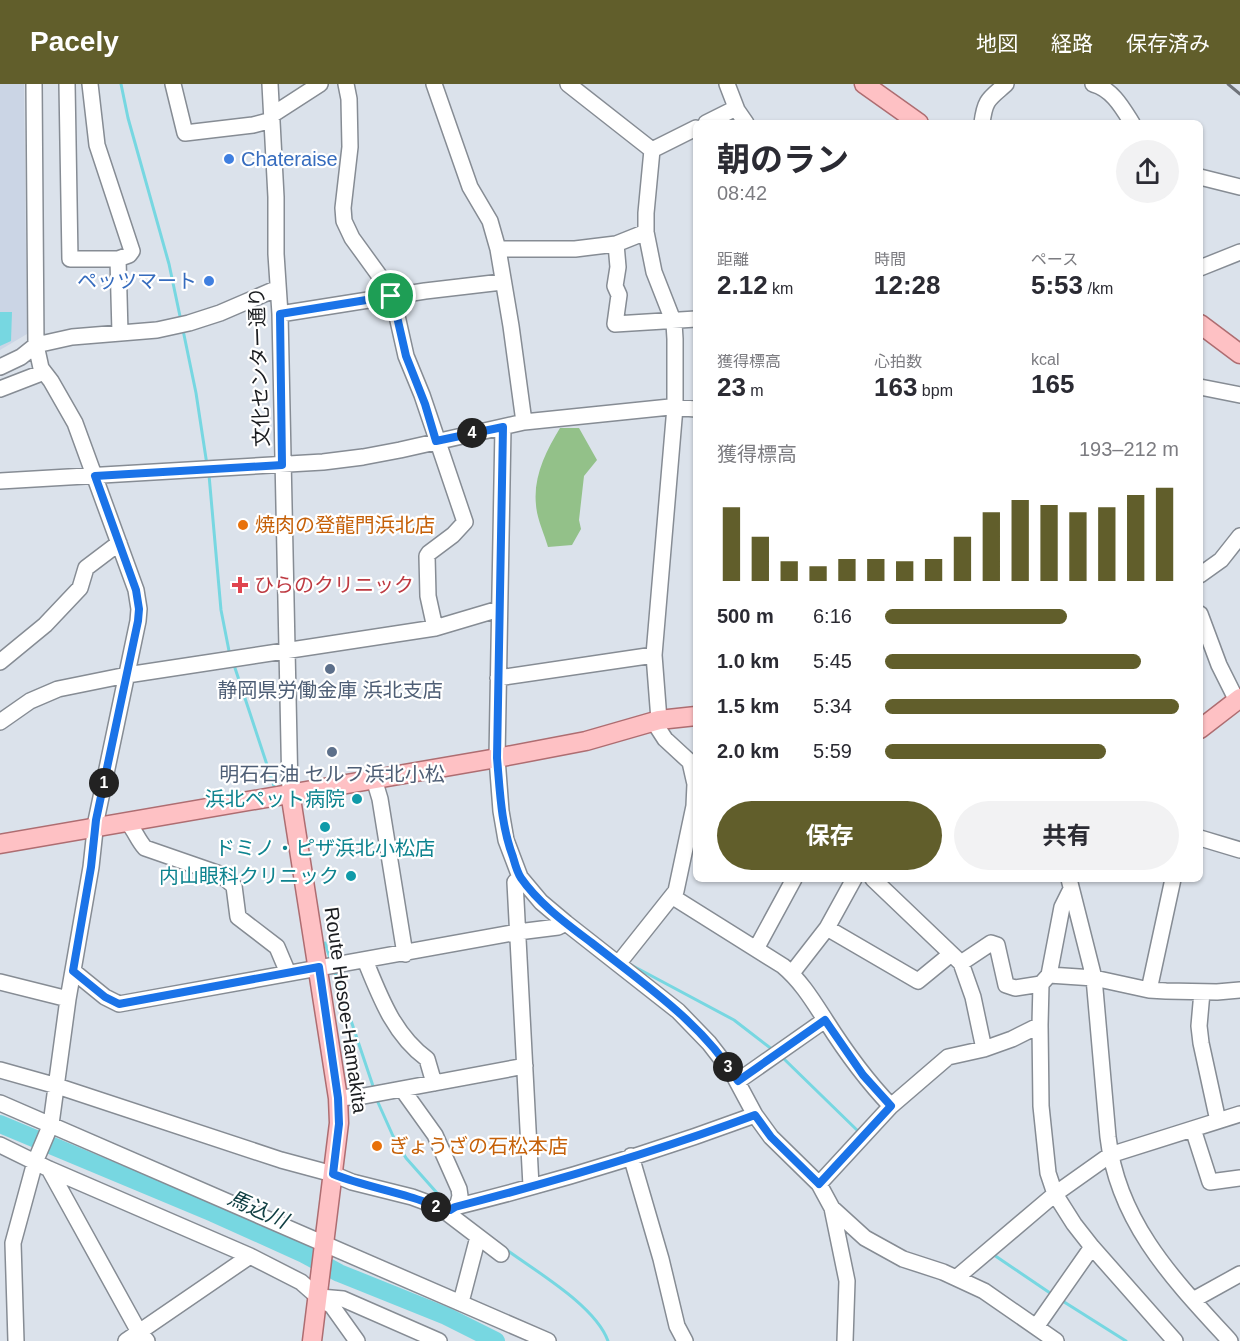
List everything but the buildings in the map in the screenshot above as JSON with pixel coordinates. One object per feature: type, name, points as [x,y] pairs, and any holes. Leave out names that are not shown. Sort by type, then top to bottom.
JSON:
[{"type":"main road","points":[[864,84],[915,120]]},
{"type":"main road","points":[[1203,326],[1240,354]]},
{"type":"main road","points":[[1203,727],[1238,699]]},
{"type":"main road","points":[[0,844],[497,758],[586,741],[657,721],[693,716]]},
{"type":"main road","name":"Route Hosoe-Hamakita","points":[[290,792],[328,966],[338,1098],[339,1124],[322,1245],[312,1341]]},
{"type":"street","points":[[16,1341],[6,1243],[50,1126],[96,826],[139,609],[136,590],[75,423],[39,363],[36,345],[34,84]]},
{"type":"street","points":[[67,84],[70,259],[118,259],[129,255],[132,251],[98,148],[90,84]]},
{"type":"street","points":[[173,84],[185,133],[253,125],[272,118],[313,86]]},
{"type":"street","name":"文化センター通り","points":[[270,84],[280,314],[290,792]]},
{"type":"street","points":[[346,84],[349,99],[350,147],[343,208],[344,221],[352,238],[380,274],[391,296],[406,356],[425,404],[465,522],[427,556],[428,596],[435,628]]},
{"type":"street","points":[[434,84],[470,187],[490,221],[498,249],[524,422]]},
{"type":"street","points":[[568,84],[652,150]]},
{"type":"street","points":[[727,84],[736,108],[744,120]]},
{"type":"street","points":[[982,120],[988,99],[1006,84]]},
{"type":"street","points":[[1093,84],[1104,87],[1129,120]]},
{"type":"street","points":[[712,120],[736,108]]},
{"type":"street","points":[[652,150],[693,130]]},
{"type":"street","points":[[652,150],[646,232],[654,272],[674,321],[675,339],[675,407],[654,655],[657,721],[665,739],[690,762],[693,775]]},
{"type":"street","points":[[1203,178],[1240,187]]},
{"type":"street","points":[[498,249],[575,249],[616,244],[646,232]]},
{"type":"street","points":[[616,244],[618,267],[615,286],[619,295],[615,324],[693,320]]},
{"type":"street","points":[[1203,267],[1240,252]]},
{"type":"street","points":[[118,259],[120,333]]},
{"type":"street","points":[[280,314],[391,296],[502,282]]},
{"type":"street","points":[[0,367],[21,357],[36,345],[72,337],[157,330],[220,313],[278,288]]},
{"type":"street","points":[[0,389],[44,372]]},
{"type":"street","points":[[1203,388],[1240,395]]},
{"type":"street","points":[[0,481],[208,470],[363,457],[524,422],[675,407],[693,409]]},
{"type":"street","points":[[503,427],[497,758],[501,812],[506,840],[520,877],[542,902],[678,1011],[709,1042],[738,1081],[755,1115],[771,1137],[819,1184],[832,1208],[847,1281],[845,1341]]},
{"type":"street","points":[[1203,573],[1221,560],[1240,536]]},
{"type":"street","points":[[0,662],[45,625],[80,588],[86,567],[118,543]]},
{"type":"street","points":[[0,722],[30,701],[58,689],[127,675],[435,628],[499,609]]},
{"type":"street","points":[[1203,622],[1219,665],[1238,699]]},
{"type":"street","points":[[498,678],[654,655]]},
{"type":"street","points":[[374,779],[405,954]]},
{"type":"street","points":[[618,964],[676,891],[693,811]]},
{"type":"street","points":[[127,822],[145,848],[220,874],[234,886],[238,917],[277,947],[288,973]]},
{"type":"street","points":[[1203,839],[1240,850]]},
{"type":"street","points":[[520,877],[515,882],[531,1186]]},
{"type":"street","points":[[756,949],[792,882]]},
{"type":"street","points":[[792,973],[827,928],[853,882]]},
{"type":"street","points":[[876,882],[956,958],[973,997],[984,1049]]},
{"type":"street","points":[[1149,990],[1172,882]]},
{"type":"street","points":[[1070,884],[1094,978],[1110,1155],[1120,1191],[1137,1227],[1155,1255],[1230,1341]]},
{"type":"street","points":[[1070,884],[1062,907],[1045,980],[1040,1025],[1041,1106],[1048,1173],[1055,1194],[1074,1224],[1175,1341]]},
{"type":"street","points":[[672,897],[792,973],[863,1075],[891,1106]]},
{"type":"street","points":[[73,971],[105,997],[119,1004],[518,932],[558,927],[566,923]]},
{"type":"street","points":[[827,928],[918,981],[956,958],[995,943],[1006,985],[1009,988],[1045,980],[1094,978],[1149,990],[1202,992],[1240,990]]},
{"type":"street","points":[[365,960],[397,1029],[419,1054],[427,1059],[434,1083]]},
{"type":"street","points":[[0,982],[68,999]]},
{"type":"street","points":[[1202,992],[1201,1043],[1218,1121]]},
{"type":"street","points":[[738,1081],[825,1020]]},
{"type":"street","points":[[819,1184],[891,1106],[948,1057],[984,1049],[1012,1039],[1040,1025]]},
{"type":"street","points":[[338,1098],[373,1094],[525,1066]]},
{"type":"street","points":[[0,1070],[57,1086],[352,1182],[450,1208],[478,1237],[501,1254]]},
{"type":"street","points":[[402,1089],[439,1142],[459,1189],[460,1196],[450,1208]]},
{"type":"street","points":[[0,1103],[322,1245],[461,1302],[548,1341]]},
{"type":"street","points":[[956,1278],[1055,1194],[1110,1155],[1240,1114]]},
{"type":"street","points":[[450,1208],[631,1156],[755,1115]]},
{"type":"street","points":[[1193,1129],[1210,1182],[1240,1178]]},
{"type":"street","points":[[0,1145],[36,1159],[49,1169],[250,1256],[301,1282],[318,1292],[332,1306],[357,1341]]},
{"type":"street","points":[[631,1156],[661,1259],[677,1326],[685,1341]]},
{"type":"street","points":[[49,1169],[143,1337]]},
{"type":"street","points":[[832,1208],[865,1238],[903,1259],[956,1278],[984,1291],[1056,1341]]},
{"type":"street","points":[[461,1302],[478,1237]]},
{"type":"street","points":[[1036,1327],[1092,1247]]},
{"type":"street","points":[[126,1341],[143,1337],[250,1256]]},
{"type":"street","points":[[1193,1299],[1240,1274]]},
{"type":"street","points":[[318,1292],[343,1299],[439,1341]]},
{"type":"shaded area","points":[[0,84],[24,84],[27,334],[0,350]]},
{"type":"green space","points":[[560,428],[579,428],[597,460],[584,476],[579,520],[581,529],[572,545],[548,547],[537,510],[537,484],[545,455]]},
{"type":"water","points":[[0,312],[12,312],[11,341],[0,346]]},
{"type":"waterway","points":[[121,84],[128,118],[169,264],[181,321]]},
{"type":"waterway","points":[[183,330],[207,465]]},
{"type":"waterway","points":[[209,475],[221,610],[230,656]]},
{"type":"waterway","points":[[234,665],[274,786]]},
{"type":"waterway","points":[[325,943],[331,961]]},
{"type":"waterway","points":[[633,966],[734,1020],[773,1050]]},
{"type":"waterway","points":[[334,970],[374,1089]]},
{"type":"waterway","points":[[782,1057],[860,1133]]},
{"type":"waterway","points":[[376,1098],[406,1158],[445,1202]]},
{"type":"waterway","name":"馬込川","points":[[0,1124],[213,1213],[304,1254],[339,1273],[446,1316],[496,1341]]},
{"type":"waterway","points":[[504,1248],[578,1302],[591,1315],[608,1341]]},
{"type":"waterway","points":[[991,1253],[1053,1295]]},
{"type":"waterway","points":[[1061,1300],[1126,1341]]},
{"type":"railway","points":[[1228,84],[1240,94]]},
{"type":"place","name":"Chateraise","points":[[229,159]]},
{"type":"place","name":"ペッツマート","points":[[209,281]]},
{"type":"place","name":"焼肉の登龍門浜北店","points":[[243,525]]},
{"type":"place","name":"ひらのクリニック","points":[[240,585]]},
{"type":"place","name":"静岡県労働金庫 浜北支店","points":[[330,669]]},
{"type":"place","name":"明石石油 セルフ浜北小松","points":[[332,752]]},
{"type":"place","name":"浜北ペット病院","points":[[357,799]]},
{"type":"place","name":"ドミノ・ピザ浜北小松店","points":[[325,827]]},
{"type":"place","name":"内山眼科クリニック","points":[[351,876]]},
{"type":"place","name":"ぎょうざの石松本店","points":[[377,1146]]},
{"type":"route","points":[[391,296],[406,356],[425,404],[436,441],[503,427],[497,758],[501,812],[506,840],[520,877],[542,902],[566,923],[678,1011],[709,1042],[738,1081],[825,1020],[872,1087],[891,1106],[819,1184],[771,1137],[755,1115],[670,1144],[531,1186],[450,1210],[442,1209],[412,1197],[352,1182],[333,1174],[339,1124],[338,1098],[319,967],[119,1004],[105,997],[73,971],[91,867],[96,820],[139,609],[136,590],[95,476],[282,465],[280,314],[391,296]]}]
